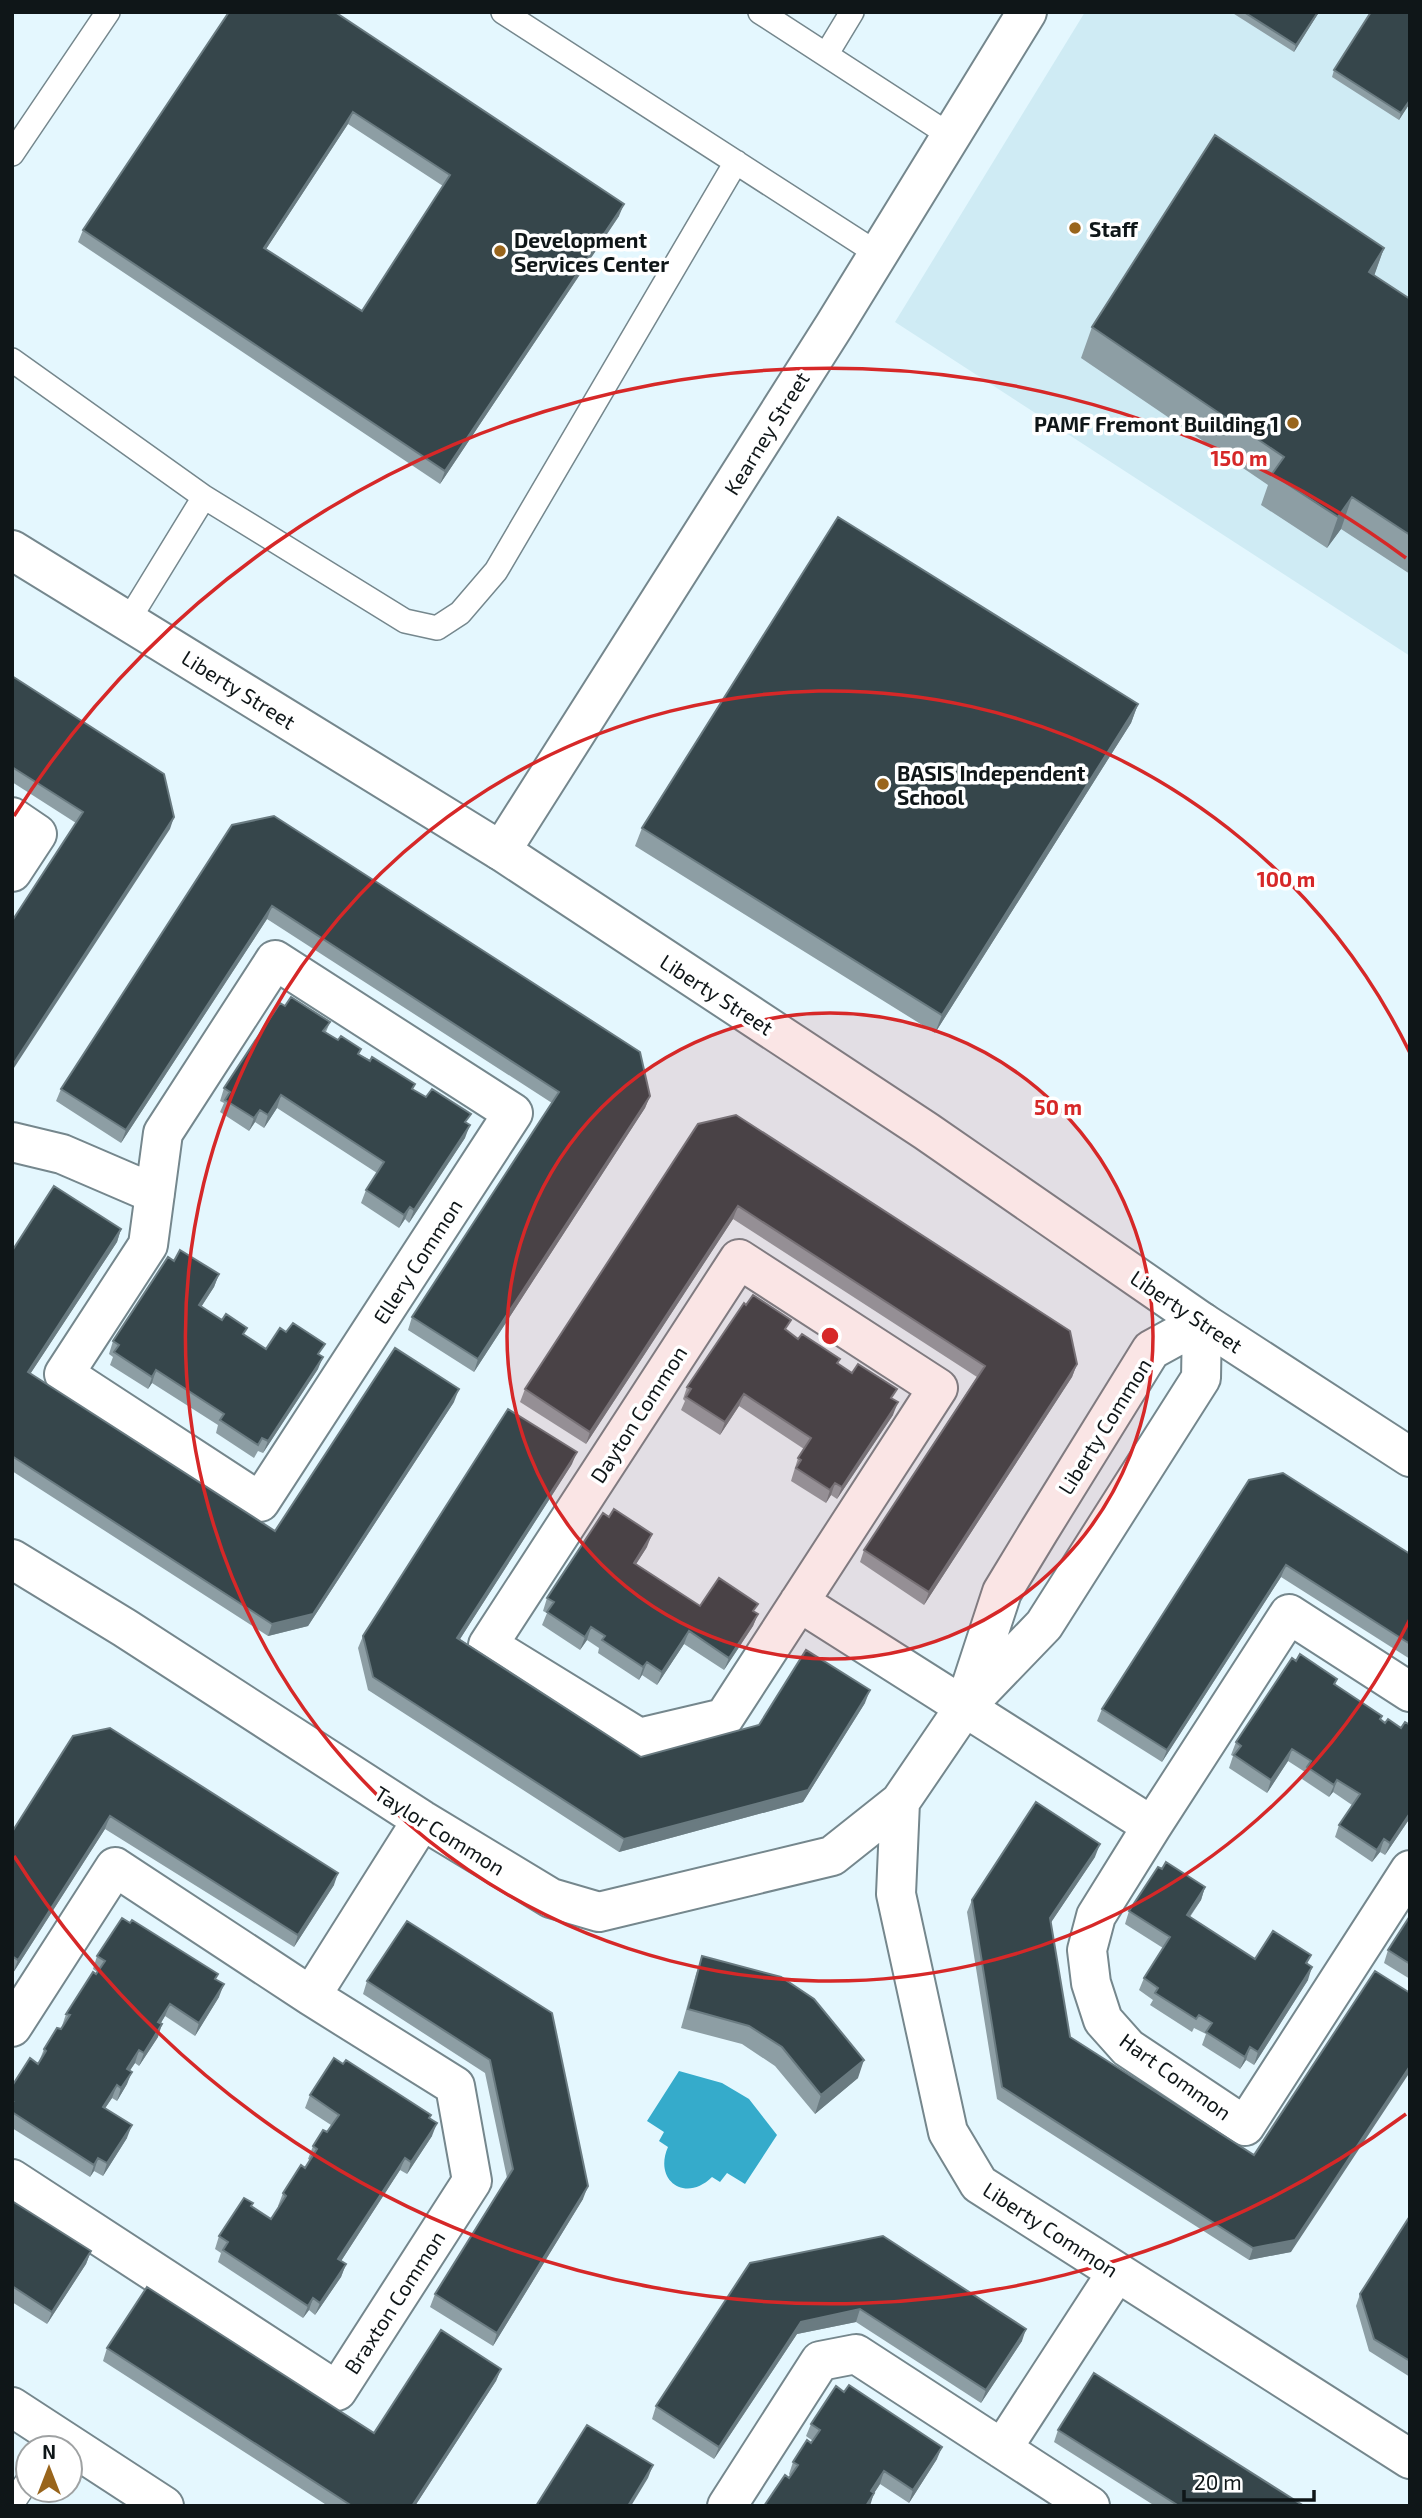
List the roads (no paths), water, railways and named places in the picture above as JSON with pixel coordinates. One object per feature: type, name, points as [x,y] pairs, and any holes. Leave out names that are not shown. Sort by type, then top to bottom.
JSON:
[{"type":"street","name":"Kearney Street","points":[[501,851],[878,254],[1027,12]]},
{"type":"street","name":"Liberty Street","points":[[12,550],[501,851],[926,1131],[1202,1322],[1410,1457]]},
{"type":"street","points":[[12,817],[37,834],[12,872]]},
{"type":"street","name":"Ellery Common","points":[[275,960],[513,1114],[260,1502],[64,1374],[148,1245],[155,1194],[163,1133],[275,960]]},
{"type":"street","points":[[12,1142],[62,1154],[155,1194]]},
{"type":"street","name":"Dayton Common","points":[[739,1259],[938,1388],[799,1602],[724,1718],[639,1738],[488,1645],[739,1259]]},
{"type":"street","name":"Liberty Common","points":[[964,1708],[1002,1592],[1039,1531],[1151,1350],[1202,1322],[1201,1378],[1044,1625],[964,1708],[900,1802],[896,1894],[948,2132],[979,2184],[1410,2459]]},
{"type":"street","points":[[1039,1531],[1085,1559]]},
{"type":"street","name":"Taylor Common","points":[[12,1559],[125,1628],[422,1820],[551,1898],[599,1912],[832,1856],[900,1802]]},
{"type":"street","points":[[799,1602],[1152,1826]]},
{"type":"street","name":"Hart Common","points":[[1410,1692],[1289,1614],[1096,1916],[1087,1950],[1091,1983],[1103,2020],[1128,2048],[1245,2126],[1410,1870]]},
{"type":"street","points":[[312,1996],[422,1820]]},
{"type":"street","name":"Braxton Common","points":[[12,2027],[115,1867],[455,2086],[472,2181],[337,2391],[12,2179]]},
{"type":"street","points":[[1002,2449],[1117,2273]]},
{"type":"street","points":[[727,2506],[820,2361],[856,2354],[1090,2506]]},
{"type":"street","points":[[12,2407],[43,2434]]},
{"type":"street","points":[[84,2460],[164,2506]]},
{"type":"lane","points":[[12,153],[107,12]]},
{"type":"lane","points":[[503,12],[878,254]]},
{"type":"lane","points":[[760,12],[951,136]]},
{"type":"lane","points":[[826,55],[852,12]]},
{"type":"lane","points":[[12,360],[204,497],[405,621],[437,628],[460,613],[496,571],[736,162]]},
{"type":"lane","points":[[128,621],[204,497]]},
{"type":"water","points":[[679,2071],[722,2083],[749,2099],[777,2135],[745,2184],[727,2173],[720,2182],[712,2177],[702,2185],[692,2188],[683,2188],[668,2178],[665,2159],[668,2147],[659,2141],[664,2132],[647,2121]]},
{"type":"place","name":"Staff","points":[[1075,228]]},
{"type":"place","name":"Development Services Center","points":[[500,251]]},
{"type":"place","name":"PAMF Fremont Building 1","points":[[1293,423]]},
{"type":"place","name":"BASIS Independent School","points":[[883,784]]}]
